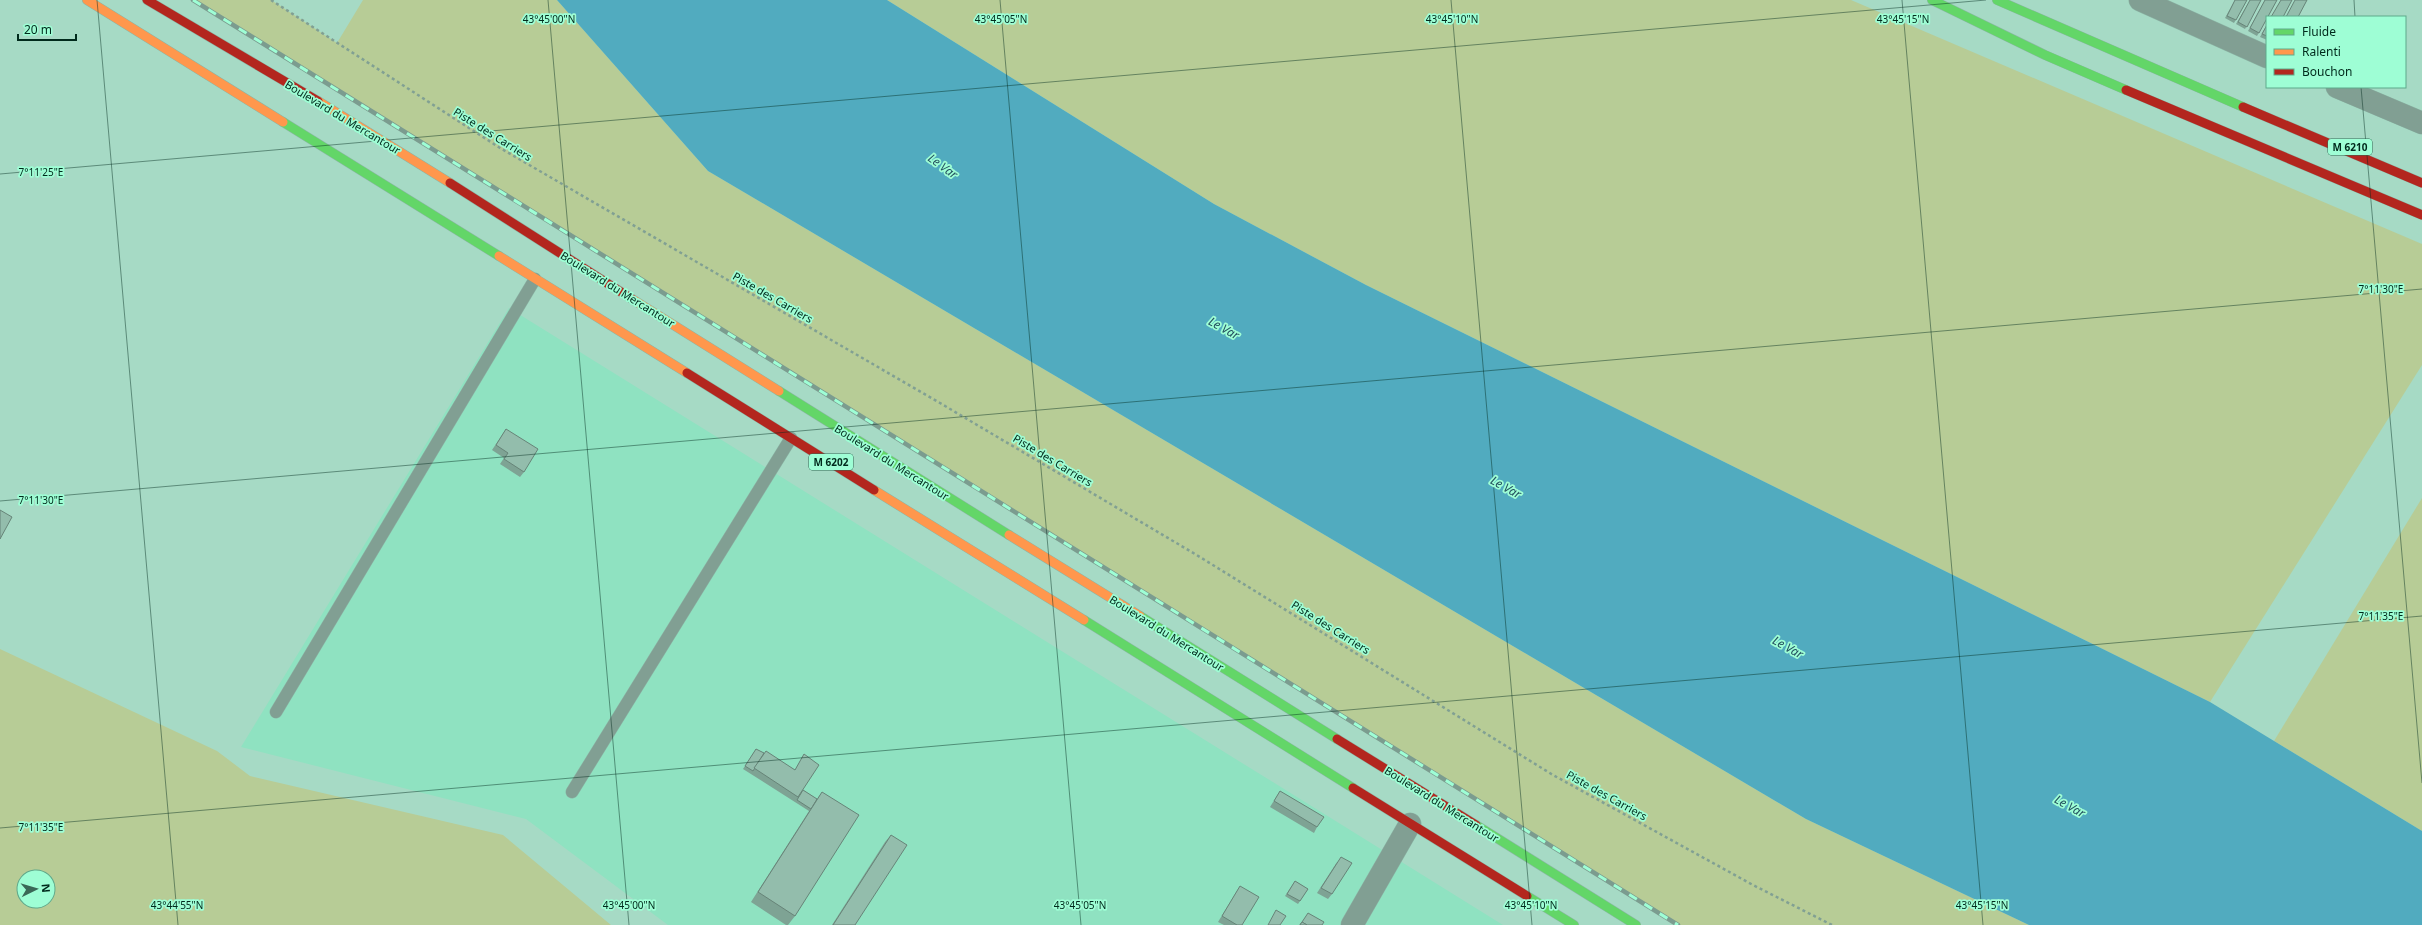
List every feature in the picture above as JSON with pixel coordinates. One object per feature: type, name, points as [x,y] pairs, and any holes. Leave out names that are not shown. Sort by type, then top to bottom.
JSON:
[{"type":"main road","name":"M 6202","points":[[87,0],[1574,925]]},
{"type":"main road","name":"Boulevard du Mercantour","points":[[147,0],[368,131],[812,412],[1636,925]]},
{"type":"main road","points":[[1932,0],[2045,56],[2422,215]]},
{"type":"main road","points":[[1997,0],[2083,39],[2422,183]]},
{"type":"main road","name":"M 6210","points":[[2278,122],[2422,172]]},
{"type":"street","points":[[2140,0],[2266,58]]},
{"type":"street","points":[[2339,88],[2422,123]]},
{"type":"street","points":[[1352,925],[1410,824]]},
{"type":"lane","points":[[276,712],[535,279]]},
{"type":"lane","points":[[572,792],[791,438]]},
{"type":"path","name":"Piste des Carriers","points":[[271,0],[500,148],[940,403],[1195,554],[1553,775],[1753,885],[1832,925]]},
{"type":"shaded area","points":[[193,0],[271,0],[337,43],[363,0],[557,0],[708,171],[1806,819],[2029,925],[1678,925]]},
{"type":"shaded area","points":[[887,0],[1851,0],[2422,244],[2422,365],[2210,702],[1366,285],[1214,204]]},
{"type":"shaded area","points":[[509,308],[1503,925],[668,925],[526,819],[241,747]]},
{"type":"shaded area","points":[[2422,498],[2422,831],[2274,741]]},
{"type":"shaded area","points":[[0,649],[217,751],[250,776],[503,835],[611,925],[0,925]]},
{"type":"water","name":"Le Var","points":[[557,0],[887,0],[1214,204],[1366,285],[2210,702],[2422,831],[2422,925],[2029,925],[1806,819],[708,171]]},
{"type":"building","points":[[2235,0],[2247,0],[2236,20],[2227,16]]},
{"type":"building","points":[[2250,0],[2261,0],[2247,27],[2238,22]]},
{"type":"building","points":[[2265,0],[2277,0],[2268,16],[2266,16],[2266,20],[2259,33],[2250,28]]},
{"type":"building","points":[[2281,0],[2292,0],[2284,16],[2272,16]]},
{"type":"building","points":[[2295,0],[2307,0],[2299,16],[2287,16]]},
{"type":"building","points":[[2266,27],[2266,36],[2262,34]]},
{"type":"building","points":[[506,429],[538,449],[524,472],[504,459],[508,453],[496,445]]},
{"type":"building","points":[[0,510],[12,517],[0,539]]},
{"type":"building","points":[[756,749],[764,753],[753,771],[745,766]]},
{"type":"building","points":[[766,751],[795,770],[804,754],[819,765],[798,797],[754,768]]},
{"type":"building","points":[[803,790],[817,799],[811,809],[797,800]]},
{"type":"building","points":[[1280,791],[1324,817],[1317,827],[1274,801]]},
{"type":"building","points":[[822,792],[859,815],[795,916],[758,892]]},
{"type":"building","points":[[891,835],[907,845],[855,925],[833,925]]},
{"type":"building","points":[[1341,857],[1352,863],[1332,894],[1321,888]]},
{"type":"building","points":[[1295,881],[1308,889],[1300,901],[1287,894]]},
{"type":"building","points":[[1240,886],[1259,897],[1242,925],[1237,925],[1222,916]]},
{"type":"building","points":[[1276,910],[1286,916],[1280,925],[1268,925]]},
{"type":"building","points":[[1308,913],[1324,922],[1322,925],[1307,925],[1302,922]]},
{"type":"building","points":[[1302,922],[1307,925],[1300,925]]},
{"type":"railway","points":[[193,0],[1678,925]]},
{"type":"traffic: fast","points":[[1932,0],[2045,55],[2126,90]]},
{"type":"traffic: fast","points":[[1997,0],[2243,107]]},
{"type":"traffic: fast","points":[[283,122],[499,256]]},
{"type":"traffic: fast","points":[[779,391],[1009,535]]},
{"type":"traffic: fast","points":[[1140,616],[1337,739]]},
{"type":"traffic: fast","points":[[1084,620],[1353,788]]},
{"type":"traffic: fast","points":[[1476,825],[1636,925]]},
{"type":"traffic: fast","points":[[1527,896],[1574,925]]},
{"type":"traffic: slow","points":[[87,0],[283,122]]},
{"type":"traffic: slow","points":[[318,101],[450,183]]},
{"type":"traffic: slow","points":[[499,256],[687,373]]},
{"type":"traffic: slow","points":[[632,299],[779,391]]},
{"type":"traffic: slow","points":[[874,490],[1084,620]]},
{"type":"traffic: slow","points":[[1009,535],[1140,616]]},
{"type":"traffic: jam","points":[[147,0],[318,101]]},
{"type":"traffic: jam","points":[[2126,90],[2422,215]]},
{"type":"traffic: jam","points":[[2243,107],[2422,183]]},
{"type":"traffic: jam","points":[[450,183],[632,299]]},
{"type":"traffic: jam","points":[[687,373],[874,490]]},
{"type":"traffic: jam","points":[[1337,739],[1476,825]]},
{"type":"traffic: jam","points":[[1353,788],[1527,896]]}]
